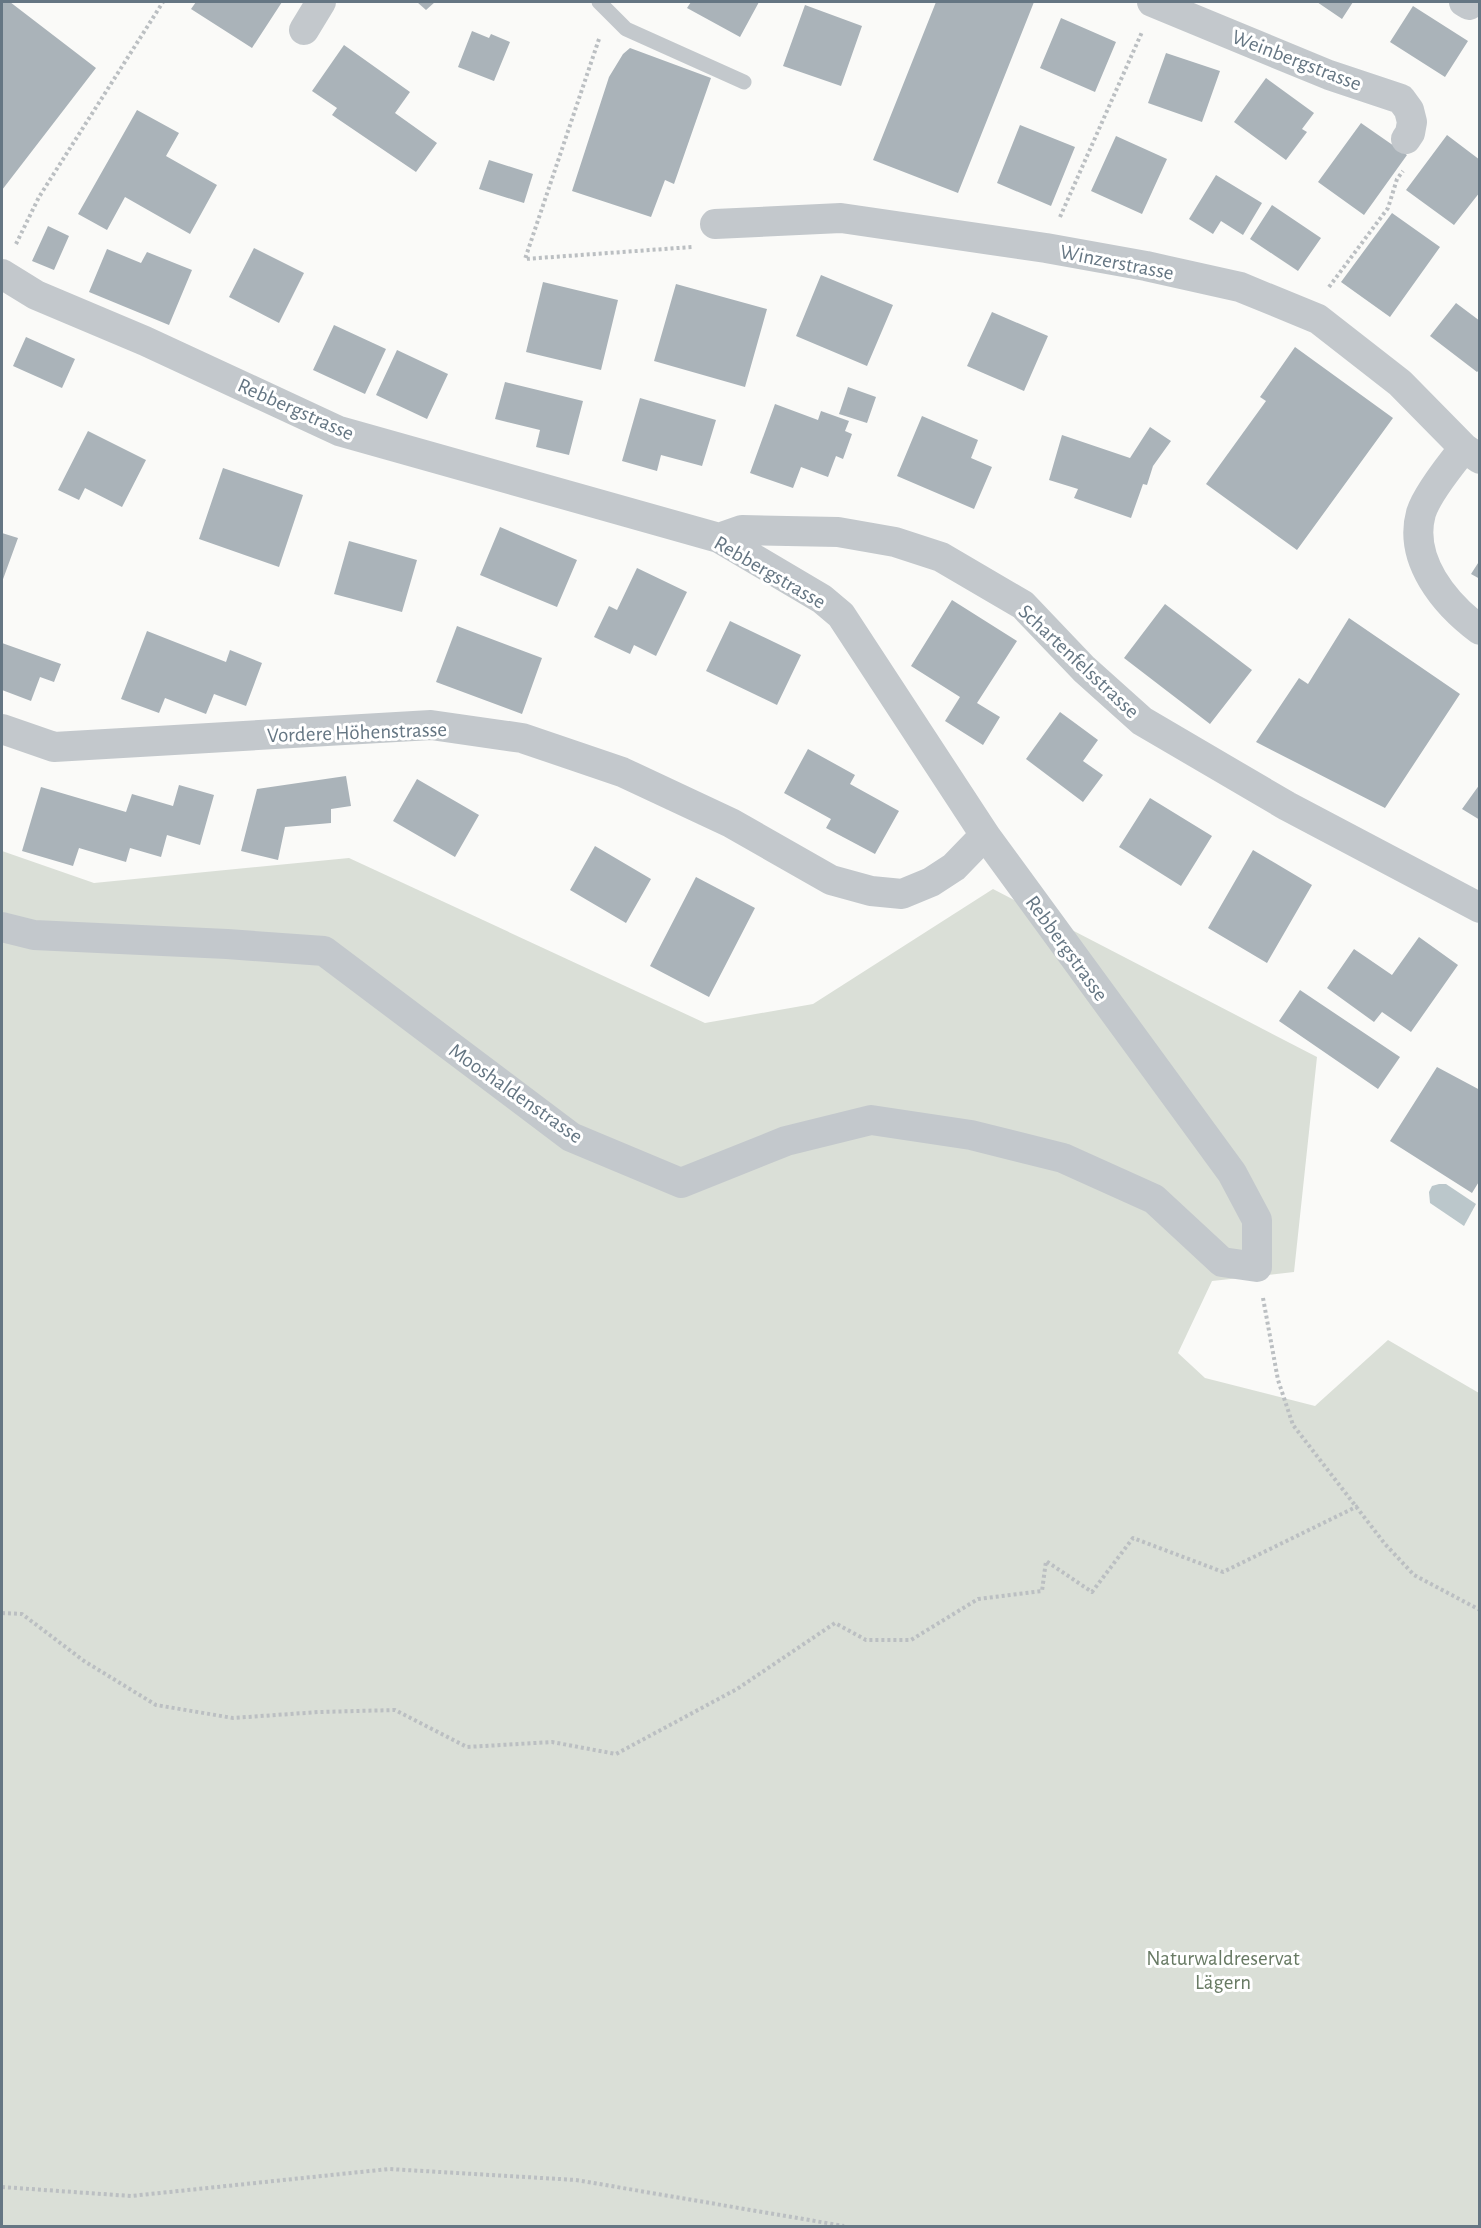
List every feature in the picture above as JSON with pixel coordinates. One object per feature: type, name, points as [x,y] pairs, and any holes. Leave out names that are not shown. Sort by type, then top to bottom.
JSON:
[{"type":"street","points":[[304,30],[321,2]]},
{"type":"street","name":"Weinbergstrasse","points":[[1154,2],[1329,75],[1401,99],[1412,122],[1406,139]]},
{"type":"street","points":[[1464,2],[1469,5],[1472,2]]},
{"type":"street","name":"Winzerstrasse","points":[[715,224],[841,218],[1046,248],[1146,266],[1240,287],[1318,319],[1400,383],[1472,453]]},
{"type":"street","name":"Rebbergstrasse","points":[[7,262],[36,295],[145,341],[339,432],[719,538],[822,599],[841,615],[985,835],[1232,1173],[1257,1220],[1257,1267]]},
{"type":"street","points":[[1472,453],[1443,474],[1421,513],[1419,538],[1425,567],[1440,592],[1458,614],[1479,630]]},
{"type":"street","name":"Schartenfelsstrasse","points":[[719,538],[742,530],[838,532],[895,542],[941,557],[1023,605],[1084,669],[1143,721],[1287,806],[1479,908]]},
{"type":"street","name":"Vordere Höhenstrasse","points":[[2,729],[54,747],[431,725],[522,738],[622,772],[731,823],[831,880],[871,891],[902,894],[931,882],[954,867],[985,835]]},
{"type":"street","name":"Mooshaldenstrasse","points":[[2,927],[34,935],[324,951],[571,1137],[681,1183],[786,1141],[871,1120],[971,1135],[1063,1158],[1154,1198],[1222,1262],[1257,1267]]},
{"type":"lane","points":[[608,5],[626,29],[744,82]]},
{"type":"path","points":[[7,262],[39,197],[163,2]]},
{"type":"path","points":[[1046,248],[1154,2]]},
{"type":"path","points":[[608,5],[525,260],[704,246],[715,224]]},
{"type":"path","points":[[1326,291],[1388,208]]},
{"type":"path","points":[[1257,1267],[1278,1380],[1293,1425],[1358,1506],[1385,1544],[1414,1575],[1479,1610]]},
{"type":"path","points":[[2,1612],[22,1614],[84,1661],[156,1705],[233,1718],[395,1710],[467,1747],[552,1742],[616,1754],[737,1689],[835,1623],[866,1640],[911,1640],[978,1599],[1042,1591],[1046,1561],[1092,1592],[1133,1538],[1223,1572],[1358,1506]]},
{"type":"path","points":[[2,2187],[131,2196],[389,2169],[576,2180],[844,2226]]},
{"type":"green space","name":"Naturwaldreservat Lägern","points":[[2,851],[94,883],[349,858],[705,1023],[813,1004],[993,889],[1317,1057],[1294,1272],[1212,1281],[1178,1353],[1205,1378],[1315,1406],[1388,1340],[1479,1393],[1479,2226],[2,2226]]},
{"type":"shaded area","points":[[1446,1184],[1476,1204],[1464,1226],[1430,1203],[1429,1192],[1432,1186]]},
{"type":"building","points":[[2,2],[10,2],[96,68],[2,190]]},
{"type":"building","points":[[196,2],[282,2],[252,48],[191,9]]},
{"type":"building","points":[[417,2],[435,2],[426,10]]},
{"type":"building","points":[[691,2],[759,2],[740,37],[687,8]]},
{"type":"building","points":[[936,2],[1034,2],[958,193],[873,160]]},
{"type":"building","points":[[1317,2],[1353,2],[1342,19]]},
{"type":"building","points":[[805,5],[862,26],[841,86],[783,66]]},
{"type":"building","points":[[1413,6],[1468,41],[1445,77],[1390,42]]},
{"type":"building","points":[[1061,18],[1116,42],[1095,92],[1040,68]]},
{"type":"building","points":[[472,31],[489,38],[491,34],[510,42],[494,81],[458,67]]},
{"type":"building","points":[[344,45],[410,92],[395,113],[437,143],[416,172],[332,115],[337,108],[312,91]]},
{"type":"building","points":[[630,48],[711,78],[674,184],[665,180],[651,217],[572,191],[609,77],[623,54]]},
{"type":"building","points":[[1166,53],[1220,71],[1202,122],[1148,103]]},
{"type":"building","points":[[1266,78],[1314,113],[1302,129],[1307,132],[1286,160],[1234,122]]},
{"type":"building","points":[[137,110],[179,133],[166,156],[217,185],[190,234],[125,197],[107,230],[78,214]]},
{"type":"building","points":[[1361,123],[1407,155],[1364,215],[1318,182]]},
{"type":"building","points":[[1020,125],[1075,147],[1051,206],[997,183]]},
{"type":"building","points":[[1447,135],[1480,160],[1480,192],[1454,225],[1406,190]]},
{"type":"building","points":[[1116,136],[1167,159],[1142,214],[1091,191]]},
{"type":"building","points":[[489,160],[533,174],[524,203],[479,189]]},
{"type":"building","points":[[1216,175],[1262,203],[1243,235],[1221,221],[1213,234],[1189,219]]},
{"type":"building","points":[[1272,205],[1321,238],[1298,271],[1250,239]]},
{"type":"building","points":[[1392,213],[1440,247],[1390,317],[1341,282]]},
{"type":"building","points":[[48,226],[69,236],[54,270],[32,261]]},
{"type":"building","points":[[254,248],[304,273],[279,323],[229,297]]},
{"type":"building","points":[[107,249],[141,263],[147,252],[192,270],[169,325],[89,292]]},
{"type":"building","points":[[821,275],[893,305],[867,366],[796,336]]},
{"type":"building","points":[[543,282],[618,300],[601,370],[526,352]]},
{"type":"building","points":[[676,284],[767,309],[745,387],[654,361]]},
{"type":"building","points":[[1456,303],[1480,321],[1480,369],[1477,372],[1430,336]]},
{"type":"building","points":[[992,312],[1048,336],[1024,391],[967,366]]},
{"type":"building","points":[[334,325],[386,349],[365,394],[313,370]]},
{"type":"building","points":[[26,337],[75,359],[62,388],[13,366]]},
{"type":"building","points":[[1295,347],[1393,418],[1297,550],[1206,484],[1266,401],[1260,397]]},
{"type":"building","points":[[397,350],[448,374],[427,419],[376,395]]},
{"type":"building","points":[[505,382],[583,401],[569,455],[536,447],[540,430],[495,419]]},
{"type":"building","points":[[848,387],[876,397],[867,423],[839,414]]},
{"type":"building","points":[[640,398],[716,420],[702,466],[661,455],[657,471],[622,461]]},
{"type":"building","points":[[775,404],[818,420],[821,411],[849,421],[845,431],[852,434],[843,459],[836,456],[828,477],[801,467],[793,488],[750,473]]},
{"type":"building","points":[[922,416],[978,440],[971,458],[992,467],[974,509],[897,476]]},
{"type":"building","points":[[1150,427],[1171,441],[1153,466],[1147,485],[1143,484],[1131,518],[1074,498],[1078,489],[1049,480],[1062,435],[1130,458]]},
{"type":"building","points":[[88,431],[146,460],[122,507],[85,488],[79,500],[58,490]]},
{"type":"building","points":[[223,468],[303,495],[279,567],[199,539]]},
{"type":"building","points":[[500,527],[577,560],[557,607],[480,575]]},
{"type":"building","points":[[2,533],[18,538],[2,582]]},
{"type":"building","points":[[349,541],[417,560],[402,612],[334,594]]},
{"type":"building","points":[[1480,560],[1480,579],[1471,574]]},
{"type":"building","points":[[637,568],[687,592],[656,656],[634,645],[630,654],[594,637],[609,606],[617,610]]},
{"type":"building","points":[[952,600],[1017,641],[977,703],[1000,717],[983,745],[945,721],[960,697],[911,666]]},
{"type":"building","points":[[1165,604],[1252,670],[1210,724],[1124,658]]},
{"type":"building","points":[[1349,618],[1460,694],[1385,808],[1256,742],[1299,678],[1308,684]]},
{"type":"building","points":[[730,621],[801,655],[777,705],[706,671]]},
{"type":"building","points":[[457,626],[542,658],[522,714],[436,682]]},
{"type":"building","points":[[147,631],[226,662],[230,650],[262,663],[246,706],[214,694],[206,714],[165,698],[159,713],[121,699]]},
{"type":"building","points":[[2,643],[61,664],[54,682],[40,677],[31,701],[2,690]]},
{"type":"building","points":[[1060,712],[1098,740],[1083,761],[1103,775],[1083,802],[1026,759]]},
{"type":"building","points":[[808,749],[855,775],[850,784],[899,811],[875,854],[826,828],[831,819],[784,793]]},
{"type":"building","points":[[346,776],[351,806],[331,809],[331,823],[285,827],[278,860],[241,851],[257,789]]},
{"type":"building","points":[[417,779],[479,815],[455,857],[393,821]]},
{"type":"building","points":[[1480,784],[1480,820],[1462,809]]},
{"type":"building","points":[[179,785],[214,795],[200,845],[167,835],[161,857],[130,848],[126,862],[79,848],[73,866],[22,851],[41,787],[126,812],[132,794],[173,806]]},
{"type":"building","points":[[1150,798],[1212,836],[1181,886],[1119,847]]},
{"type":"building","points":[[595,846],[651,879],[626,923],[570,890]]},
{"type":"building","points":[[1253,850],[1312,885],[1267,963],[1208,928]]},
{"type":"building","points":[[696,877],[755,908],[709,997],[650,966]]},
{"type":"building","points":[[1419,937],[1458,965],[1411,1032],[1382,1012],[1374,1022],[1327,988],[1354,949],[1392,975]]},
{"type":"building","points":[[1300,990],[1400,1057],[1378,1089],[1279,1021]]},
{"type":"building","points":[[1437,1067],[1480,1090],[1480,1180],[1472,1193],[1390,1141]]}]
